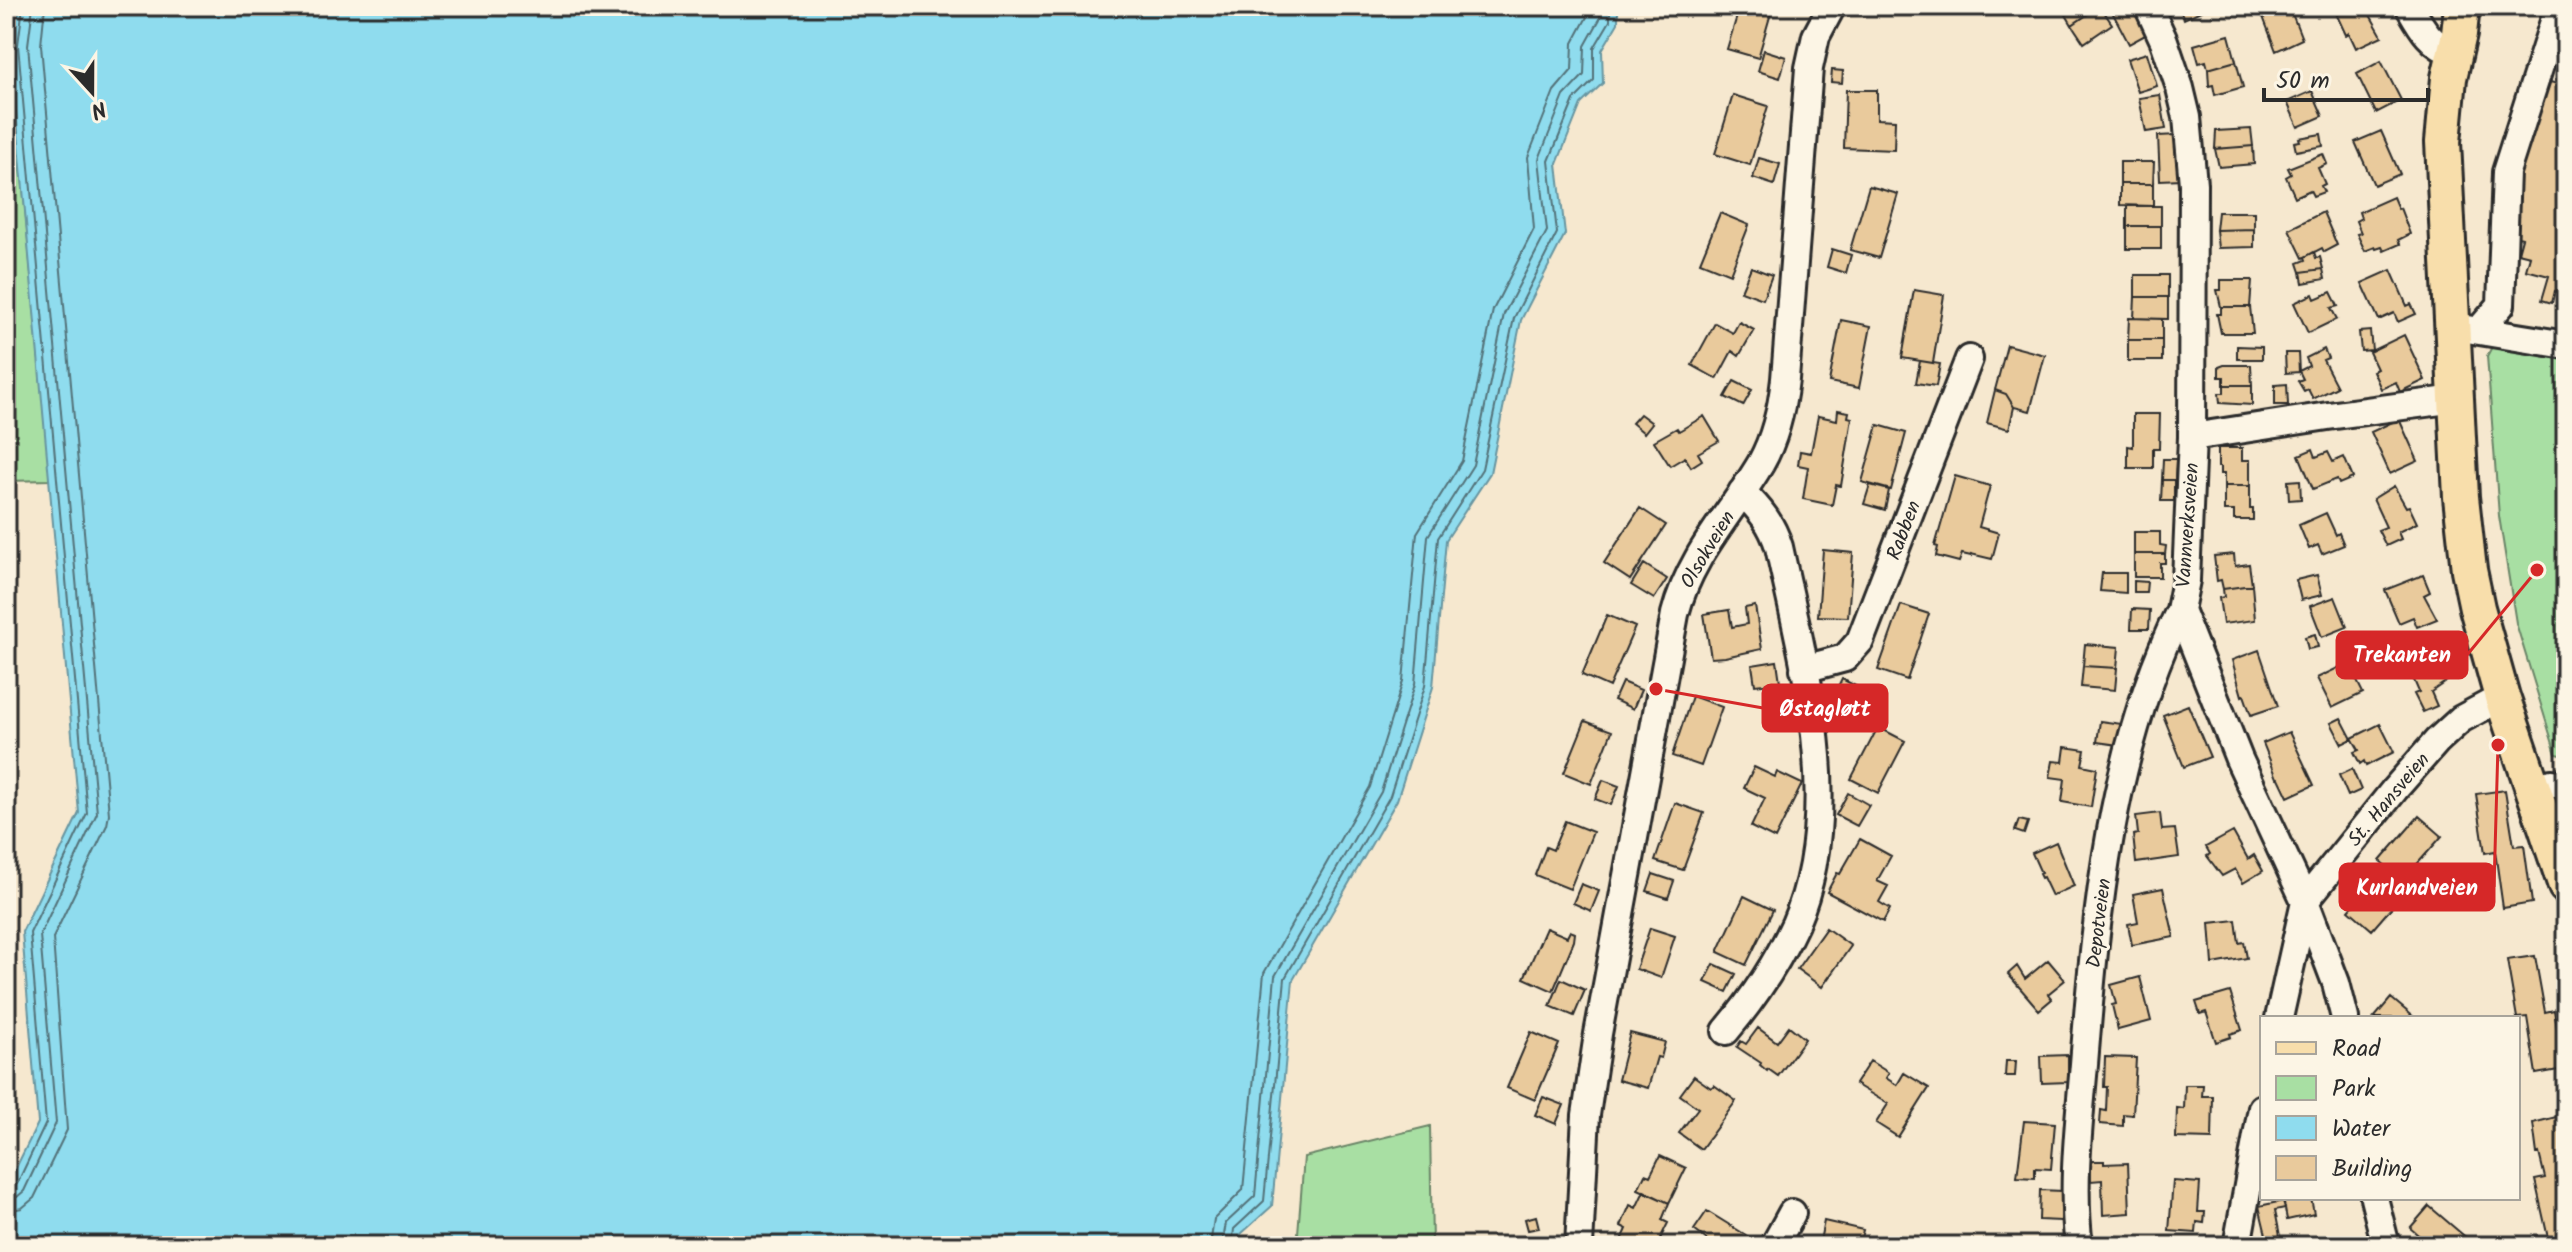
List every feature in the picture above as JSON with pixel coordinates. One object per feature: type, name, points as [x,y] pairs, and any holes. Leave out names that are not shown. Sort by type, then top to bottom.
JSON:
[{"type":"main road","points":[[2463,25],[2444,115],[2443,142],[2466,329],[2456,399],[2461,497],[2469,570],[2502,697],[2566,886]]},
{"type":"street","name":"Olsokveien","points":[[1579,1246],[1586,1115],[1598,1034],[1675,614],[1691,569],[1763,460],[1776,424],[1782,398],[1809,68],[1816,36],[1832,6]]},
{"type":"street","name":"Vannverksveien","points":[[2148,6],[2180,88],[2191,150],[2192,437],[2186,580],[2180,610],[2239,759],[2305,901],[2336,983],[2344,1016]]},
{"type":"street","points":[[2409,6],[2439,49],[2463,25]]},
{"type":"street","points":[[2466,329],[2501,305],[2506,172],[2557,12],[2562,6]]},
{"type":"street","points":[[2466,329],[2566,345]]},
{"type":"street","name":"Rabben","points":[[1804,669],[1845,658],[1860,641],[1969,359]]},
{"type":"street","points":[[2192,437],[2456,399]]},
{"type":"street","points":[[1726,1031],[1752,1001],[1795,924],[1811,866],[1819,807],[1819,767],[1804,669],[1776,535],[1761,510],[1742,492]]},
{"type":"street","name":"Depotveien","points":[[2079,1246],[2075,1192],[2077,1139],[2104,875],[2116,803],[2132,740],[2161,649],[2180,610]]},
{"type":"street","name":"St. Hansveien","points":[[2279,1016],[2305,901],[2437,741],[2461,719],[2502,697]]},
{"type":"street","points":[[2532,788],[2551,783],[2566,784]]},
{"type":"street","points":[[2237,1246],[2260,1119]]},
{"type":"street","points":[[2374,1200],[2386,1246]]},
{"type":"street","points":[[1774,1246],[1792,1213]]},
{"type":"green space","points":[[6,6],[15,6],[10,45],[50,480],[6,481]]},
{"type":"green space","points":[[2505,323],[2566,333],[2566,756],[2556,754],[2516,623],[2499,516],[2487,356]]},
{"type":"green space","points":[[1430,1126],[1432,1246],[1297,1246],[1304,1157]]},
{"type":"water","points":[[15,6],[1618,6],[1618,23],[1602,50],[1603,83],[1581,104],[1557,164],[1565,234],[1521,320],[1490,473],[1446,540],[1433,687],[1397,800],[1293,980],[1272,1206],[1241,1234],[1239,1246],[6,1246],[9,1182],[38,1123],[22,932],[79,813],[10,44]]},
{"type":"building","points":[[1740,6],[1773,6],[1758,58],[1727,49]]},
{"type":"building","points":[[2061,6],[2100,6],[2072,25]]},
{"type":"building","points":[[2100,6],[2112,24],[2084,43],[2072,25]]},
{"type":"building","points":[[2109,6],[2135,6],[2149,33],[2129,44]]},
{"type":"building","points":[[2182,6],[2211,6],[2184,19],[2179,8]]},
{"type":"building","points":[[2280,6],[2289,6],[2302,39],[2276,51],[2262,14]]},
{"type":"building","points":[[2365,6],[2382,36],[2356,48],[2333,7]]},
{"type":"building","points":[[2229,35],[2236,61],[2208,69],[2206,61],[2199,63],[2194,45]]},
{"type":"building","points":[[1764,50],[1786,57],[1780,78],[1758,71]]},
{"type":"building","points":[[2147,53],[2157,86],[2138,92],[2127,59]]},
{"type":"building","points":[[2236,61],[2243,87],[2215,95],[2213,85],[2209,86],[2208,69]]},
{"type":"building","points":[[2381,61],[2401,100],[2376,113],[2357,74]]},
{"type":"building","points":[[1832,70],[1843,71],[1842,83],[1831,82]]},
{"type":"building","points":[[2546,81],[2566,86],[2566,294],[2555,291],[2552,303],[2542,300],[2549,276],[2526,270],[2530,256],[2518,253],[2522,238],[2514,236],[2519,217],[2513,216],[2518,196],[2515,195]]},
{"type":"building","points":[[1846,90],[1877,90],[1877,119],[1895,120],[1894,150],[1844,148]]},
{"type":"building","points":[[2312,91],[2323,116],[2298,127],[2287,102]]},
{"type":"building","points":[[1733,95],[1768,106],[1750,165],[1715,154]]},
{"type":"building","points":[[2160,95],[2166,129],[2146,132],[2139,98]]},
{"type":"building","points":[[2251,129],[2253,146],[2215,149],[2216,131]]},
{"type":"building","points":[[2381,131],[2400,174],[2374,185],[2355,142]]},
{"type":"building","points":[[2321,134],[2323,146],[2296,151],[2294,142],[2300,141],[2299,138]]},
{"type":"building","points":[[2178,135],[2181,179],[2160,180],[2158,136]]},
{"type":"building","points":[[2253,146],[2254,164],[2219,167],[2215,149]]},
{"type":"building","points":[[2323,154],[2327,164],[2318,168],[2325,184],[2321,186],[2324,192],[2313,196],[2310,190],[2295,197],[2286,177],[2291,174],[2288,168]]},
{"type":"building","points":[[1759,158],[1780,164],[1774,185],[1753,178]]},
{"type":"building","points":[[2120,162],[2154,162],[2153,184],[2120,184]]},
{"type":"building","points":[[2120,184],[2153,184],[2153,206],[2120,205]]},
{"type":"building","points":[[1869,186],[1898,194],[1879,258],[1850,250]]},
{"type":"building","points":[[2393,197],[2410,234],[2398,240],[2400,244],[2384,251],[2382,247],[2375,247],[2365,251],[2357,234],[2361,233],[2356,221],[2361,218],[2359,212]]},
{"type":"building","points":[[2127,206],[2161,206],[2161,226],[2127,226]]},
{"type":"building","points":[[2218,212],[2254,212],[2254,229],[2216,230]]},
{"type":"building","points":[[2323,212],[2337,245],[2324,252],[2322,248],[2303,258],[2289,229]]},
{"type":"building","points":[[1720,213],[1749,225],[1730,274],[1700,262]]},
{"type":"building","points":[[2127,226],[2161,226],[2161,249],[2127,249]]},
{"type":"building","points":[[2254,229],[2254,247],[2218,248],[2216,230]]},
{"type":"building","points":[[1832,249],[1851,255],[1846,273],[1827,267]]},
{"type":"building","points":[[2314,252],[2316,258],[2320,257],[2323,269],[2301,272],[2298,263]]},
{"type":"building","points":[[1751,267],[1772,275],[1763,299],[1741,291]]},
{"type":"building","points":[[2323,269],[2325,279],[2303,283],[2301,272]]},
{"type":"building","points":[[2391,270],[2407,306],[2411,304],[2416,314],[2398,322],[2394,313],[2379,320],[2362,283]]},
{"type":"building","points":[[2135,275],[2168,275],[2168,297],[2135,297]]},
{"type":"building","points":[[2221,280],[2252,280],[2250,307],[2221,307],[2217,290],[2221,290]]},
{"type":"building","points":[[1914,290],[1944,295],[1933,363],[1902,358]]},
{"type":"building","points":[[2331,292],[2338,306],[2331,308],[2337,319],[2308,333],[2294,303],[2313,294],[2315,299]]},
{"type":"building","points":[[2135,297],[2168,297],[2168,319],[2134,318]]},
{"type":"building","points":[[2221,307],[2250,307],[2253,333],[2221,333],[2217,314],[2221,314]]},
{"type":"building","points":[[2129,318],[2162,319],[2162,340],[2128,340]]},
{"type":"building","points":[[1841,320],[1871,326],[1859,388],[1829,382]]},
{"type":"building","points":[[1739,322],[1754,330],[1739,356],[1732,351],[1717,379],[1692,365],[1715,323],[1733,333]]},
{"type":"building","points":[[2370,331],[2372,350],[2361,351],[2359,332]]},
{"type":"building","points":[[2404,335],[2425,380],[2400,392],[2396,382],[2381,389],[2369,352]]},
{"type":"building","points":[[2128,340],[2162,340],[2162,361],[2128,361]]},
{"type":"building","points":[[2007,345],[2045,355],[2030,411],[2014,407],[2006,394],[1995,390]]},
{"type":"building","points":[[2237,346],[2262,347],[2262,359],[2237,359]]},
{"type":"building","points":[[2324,349],[2328,358],[2323,360],[2337,387],[2313,399],[2308,389],[2304,391],[2298,381],[2303,379],[2299,371],[2309,366],[2306,358]]},
{"type":"building","points":[[2285,353],[2298,353],[2299,372],[2286,373]]},
{"type":"building","points":[[1920,361],[1940,364],[1936,386],[1916,383]]},
{"type":"building","points":[[2251,365],[2252,385],[2224,385],[2224,377],[2219,377],[2219,367]]},
{"type":"building","points":[[1734,381],[1752,390],[1743,406],[1725,397]]},
{"type":"building","points":[[2287,384],[2288,405],[2275,405],[2275,385]]},
{"type":"building","points":[[2224,385],[2252,385],[2252,405],[2220,403],[2219,393],[2224,393]]},
{"type":"building","points":[[1995,390],[2006,394],[2014,407],[2009,429],[1987,423]]},
{"type":"building","points":[[1838,410],[1849,412],[1848,417],[1852,418],[1841,486],[1836,485],[1832,505],[1803,499],[1808,467],[1798,465],[1800,451],[1811,453],[1818,416],[1837,420]]},
{"type":"building","points":[[1640,414],[1652,423],[1644,433],[1632,423]]},
{"type":"building","points":[[2133,414],[2160,414],[2159,448],[2153,448],[2153,468],[2128,468],[2128,446],[2133,447]]},
{"type":"building","points":[[1704,416],[1719,441],[1698,453],[1702,460],[1691,467],[1685,457],[1670,466],[1654,441]]},
{"type":"building","points":[[2399,419],[2418,461],[2390,474],[2371,432]]},
{"type":"building","points":[[1878,425],[1906,433],[1891,490],[1862,482]]},
{"type":"building","points":[[2218,448],[2242,448],[2242,460],[2250,460],[2250,486],[2224,486],[2224,474],[2220,474],[2218,467]]},
{"type":"building","points":[[2313,449],[2316,457],[2328,452],[2333,462],[2344,457],[2353,478],[2339,484],[2337,479],[2313,489],[2299,455]]},
{"type":"building","points":[[2163,459],[2176,459],[2175,480],[2162,480]]},
{"type":"building","points":[[1955,476],[1990,486],[1979,527],[1999,533],[1992,559],[1962,554],[1959,562],[1936,556],[1938,547],[1935,546]]},
{"type":"building","points":[[2162,480],[2174,480],[2174,501],[2161,501]]},
{"type":"building","points":[[2300,480],[2301,499],[2289,500],[2288,481]]},
{"type":"building","points":[[1870,485],[1889,490],[1885,510],[1864,504]]},
{"type":"building","points":[[2224,486],[2250,486],[2253,520],[2234,520],[2234,511],[2224,511]]},
{"type":"building","points":[[2394,486],[2417,523],[2398,532],[2401,539],[2386,546],[2378,530],[2386,527],[2373,499]]},
{"type":"building","points":[[1640,508],[1666,525],[1630,580],[1604,563]]},
{"type":"building","points":[[2326,513],[2344,545],[2322,554],[2318,545],[2309,549],[2299,525]]},
{"type":"building","points":[[2134,532],[2160,532],[2160,545],[2166,546],[2165,554],[2134,554]]},
{"type":"building","points":[[1823,550],[1853,553],[1848,617],[1818,616]]},
{"type":"building","points":[[2134,554],[2165,554],[2165,563],[2160,563],[2160,577],[2134,577]]},
{"type":"building","points":[[2234,554],[2235,566],[2249,564],[2252,585],[2223,589],[2221,580],[2217,581],[2214,556]]},
{"type":"building","points":[[1644,564],[1667,579],[1654,599],[1631,585]]},
{"type":"building","points":[[2102,573],[2126,573],[2126,593],[2100,591]]},
{"type":"building","points":[[2317,575],[2322,595],[2301,600],[2296,580]]},
{"type":"building","points":[[2423,575],[2430,592],[2424,595],[2437,619],[2417,627],[2413,617],[2399,623],[2385,590]]},
{"type":"building","points":[[2134,581],[2147,582],[2146,592],[2134,592]]},
{"type":"building","points":[[2252,585],[2255,620],[2223,624],[2219,598],[2224,597],[2223,589]]},
{"type":"building","points":[[2335,597],[2347,627],[2322,637],[2310,606]]},
{"type":"building","points":[[1901,605],[1929,614],[1907,680],[1878,670]]},
{"type":"building","points":[[1755,606],[1762,649],[1711,658],[1704,614],[1729,610],[1732,627],[1747,624],[1745,608]]},
{"type":"building","points":[[2132,609],[2150,610],[2149,629],[2131,629]]},
{"type":"building","points":[[1607,615],[1635,627],[1609,687],[1582,675]]},
{"type":"building","points":[[2315,634],[2318,647],[2308,649],[2305,637]]},
{"type":"building","points":[[2441,642],[2448,656],[2442,659],[2451,678],[2431,692],[2437,706],[2423,712],[2414,694],[2419,692],[2405,659]]},
{"type":"building","points":[[2085,644],[2119,647],[2117,668],[2083,666]]},
{"type":"building","points":[[2259,650],[2278,706],[2251,715],[2232,660]]},
{"type":"building","points":[[1777,661],[1780,682],[1755,685],[1752,665]]},
{"type":"building","points":[[2348,663],[2363,693],[2332,708],[2317,678]]},
{"type":"building","points":[[2083,666],[2117,668],[2115,690],[2081,687]]},
{"type":"building","points":[[1842,679],[1863,690],[1852,712],[1831,702]]},
{"type":"building","points":[[1622,682],[1641,690],[1633,709],[1614,700]]},
{"type":"building","points":[[1692,696],[1722,707],[1701,766],[1672,756]]},
{"type":"building","points":[[2188,705],[2210,757],[2184,767],[2163,715]]},
{"type":"building","points":[[2341,718],[2352,739],[2342,744],[2331,723]]},
{"type":"building","points":[[1585,721],[1612,731],[1591,784],[1564,773]]},
{"type":"building","points":[[2100,721],[2122,724],[2119,745],[2097,742]]},
{"type":"building","points":[[2380,724],[2394,752],[2366,766],[2364,761],[2360,764],[2354,752],[2359,750],[2352,738]]},
{"type":"building","points":[[1878,727],[1905,741],[1878,793],[1851,779]]},
{"type":"building","points":[[2289,732],[2314,785],[2288,797],[2263,743]]},
{"type":"building","points":[[2065,747],[2085,750],[2082,765],[2097,768],[2091,807],[2062,802],[2065,779],[2050,777],[2053,761],[2063,762]]},
{"type":"building","points":[[1754,767],[1775,777],[1777,772],[1802,784],[1775,839],[1751,827],[1765,798],[1744,788]]},
{"type":"building","points":[[2352,769],[2361,790],[2348,796],[2339,775]]},
{"type":"building","points":[[1603,780],[1619,786],[1611,805],[1595,799]]},
{"type":"building","points":[[2505,790],[2514,846],[2524,845],[2532,903],[2503,908],[2495,851],[2485,853],[2476,794]]},
{"type":"building","points":[[1848,793],[1869,805],[1857,826],[1836,815]]},
{"type":"building","points":[[1675,803],[1704,813],[1683,870],[1655,861]]},
{"type":"building","points":[[2160,813],[2162,830],[2175,829],[2179,857],[2136,863],[2133,835],[2138,834],[2136,816]]},
{"type":"building","points":[[2419,816],[2442,836],[2404,879],[2411,885],[2372,930],[2349,910],[2387,867],[2380,861]]},
{"type":"building","points":[[2019,820],[2028,822],[2024,834],[2015,831]]},
{"type":"building","points":[[1565,821],[1593,832],[1570,889],[1535,875],[1546,847],[1553,850]]},
{"type":"building","points":[[2233,832],[2248,859],[2254,855],[2263,871],[2243,883],[2235,869],[2222,876],[2207,856],[2210,854],[2206,847]]},
{"type":"building","points":[[1860,839],[1891,856],[1877,881],[1888,886],[1879,902],[1890,909],[1883,922],[1827,892]]},
{"type":"building","points":[[2056,842],[2074,886],[2052,896],[2039,874],[2032,853]]},
{"type":"building","points":[[1653,874],[1674,881],[1668,898],[1647,891]]},
{"type":"building","points":[[1581,884],[1599,891],[1591,911],[1573,903]]},
{"type":"building","points":[[2163,888],[2174,937],[2132,945],[2128,924],[2138,922],[2133,894]]},
{"type":"building","points":[[1744,896],[1773,910],[1746,965],[1718,952]]},
{"type":"building","points":[[2236,920],[2239,943],[2244,942],[2247,958],[2213,964],[2210,923]]},
{"type":"building","points":[[1546,928],[1567,937],[1570,931],[1575,933],[1553,991],[1524,978]]},
{"type":"building","points":[[1650,928],[1675,936],[1661,978],[1636,969]]},
{"type":"building","points":[[1826,928],[1851,946],[1822,987],[1797,969]]},
{"type":"building","points":[[2535,956],[2545,1012],[2554,1010],[2564,1069],[2536,1074],[2527,1017],[2517,1016],[2507,960]]},
{"type":"building","points":[[2048,960],[2065,980],[2048,994],[2052,999],[2039,1010],[2008,974],[2017,966],[2025,979]]},
{"type":"building","points":[[1714,964],[1736,974],[1727,992],[1705,982]]},
{"type":"building","points":[[2140,977],[2151,1021],[2118,1030],[2111,985]]},
{"type":"building","points":[[1561,979],[1585,990],[1574,1016],[1550,1006]]},
{"type":"building","points":[[2230,992],[2242,1030],[2216,1042],[2206,1012],[2200,1014],[2196,1002]]},
{"type":"building","points":[[2391,998],[2413,1016],[2376,1016]]},
{"type":"building","points":[[1789,1026],[1805,1039],[1778,1076],[1737,1047],[1741,1041],[1746,1044],[1758,1028],[1777,1042]]},
{"type":"building","points":[[1531,1032],[1559,1044],[1535,1100],[1507,1088]]},
{"type":"building","points":[[1630,1033],[1665,1042],[1648,1088],[1618,1080]]},
{"type":"building","points":[[2068,1055],[2068,1082],[2042,1083],[2041,1056]]},
{"type":"building","points":[[2105,1057],[2136,1058],[2133,1115],[2123,1114],[2123,1126],[2100,1124],[2101,1110],[2106,1111]]},
{"type":"building","points":[[1870,1061],[1889,1073],[1886,1078],[1897,1085],[1904,1073],[1929,1088],[1898,1137],[1876,1123],[1888,1104],[1855,1084]]},
{"type":"building","points":[[2006,1061],[2016,1061],[2015,1076],[2005,1076]]},
{"type":"building","points":[[1694,1076],[1711,1088],[1714,1085],[1736,1101],[1701,1149],[1679,1133],[1698,1108],[1680,1095]]},
{"type":"building","points":[[2185,1085],[2203,1085],[2202,1096],[2213,1096],[2212,1139],[2176,1138],[2177,1108],[2184,1109]]},
{"type":"building","points":[[1543,1097],[1564,1105],[1556,1124],[1535,1115]]},
{"type":"building","points":[[2560,1116],[2566,1141],[2566,1234],[2548,1238],[2535,1180],[2545,1178],[2537,1154],[2533,1123]]},
{"type":"building","points":[[2024,1121],[2055,1123],[2051,1169],[2035,1168],[2035,1178],[2017,1177]]},
{"type":"building","points":[[1660,1156],[1686,1168],[1669,1203],[1638,1189],[1645,1174],[1650,1176]]},
{"type":"building","points":[[2090,1161],[2128,1163],[2130,1213],[2103,1215],[2102,1180],[2091,1181]]},
{"type":"building","points":[[2173,1181],[2200,1183],[2198,1212],[2205,1212],[2204,1223],[2197,1222],[2196,1233],[2169,1231]]},
{"type":"building","points":[[2040,1190],[2062,1191],[2061,1221],[2039,1220]]},
{"type":"building","points":[[1644,1191],[1669,1203],[1662,1220],[1668,1223],[1658,1243],[1653,1241],[1650,1246],[1634,1246],[1622,1240],[1627,1229],[1621,1226],[1630,1205],[1636,1208]]},
{"type":"building","points":[[2283,1200],[2311,1200],[2314,1214],[2287,1220]]},
{"type":"building","points":[[2283,1201],[2285,1208],[2275,1210],[2280,1236],[2267,1239],[2259,1206]]},
{"type":"building","points":[[2429,1206],[2476,1246],[2431,1246],[2410,1228]]},
{"type":"building","points":[[1707,1211],[1749,1237],[1743,1246],[1708,1246],[1711,1243],[1694,1230]]},
{"type":"building","points":[[1536,1216],[1539,1228],[1528,1230],[1525,1219]]},
{"type":"building","points":[[1824,1221],[1863,1230],[1859,1246],[1819,1246]]},
{"type":"place","name":"Trekanten","points":[[2537,570]]},
{"type":"place","name":"Østagløtt","points":[[1656,689]]},
{"type":"place","name":"Kurlandveien","points":[[2498,745]]}]
